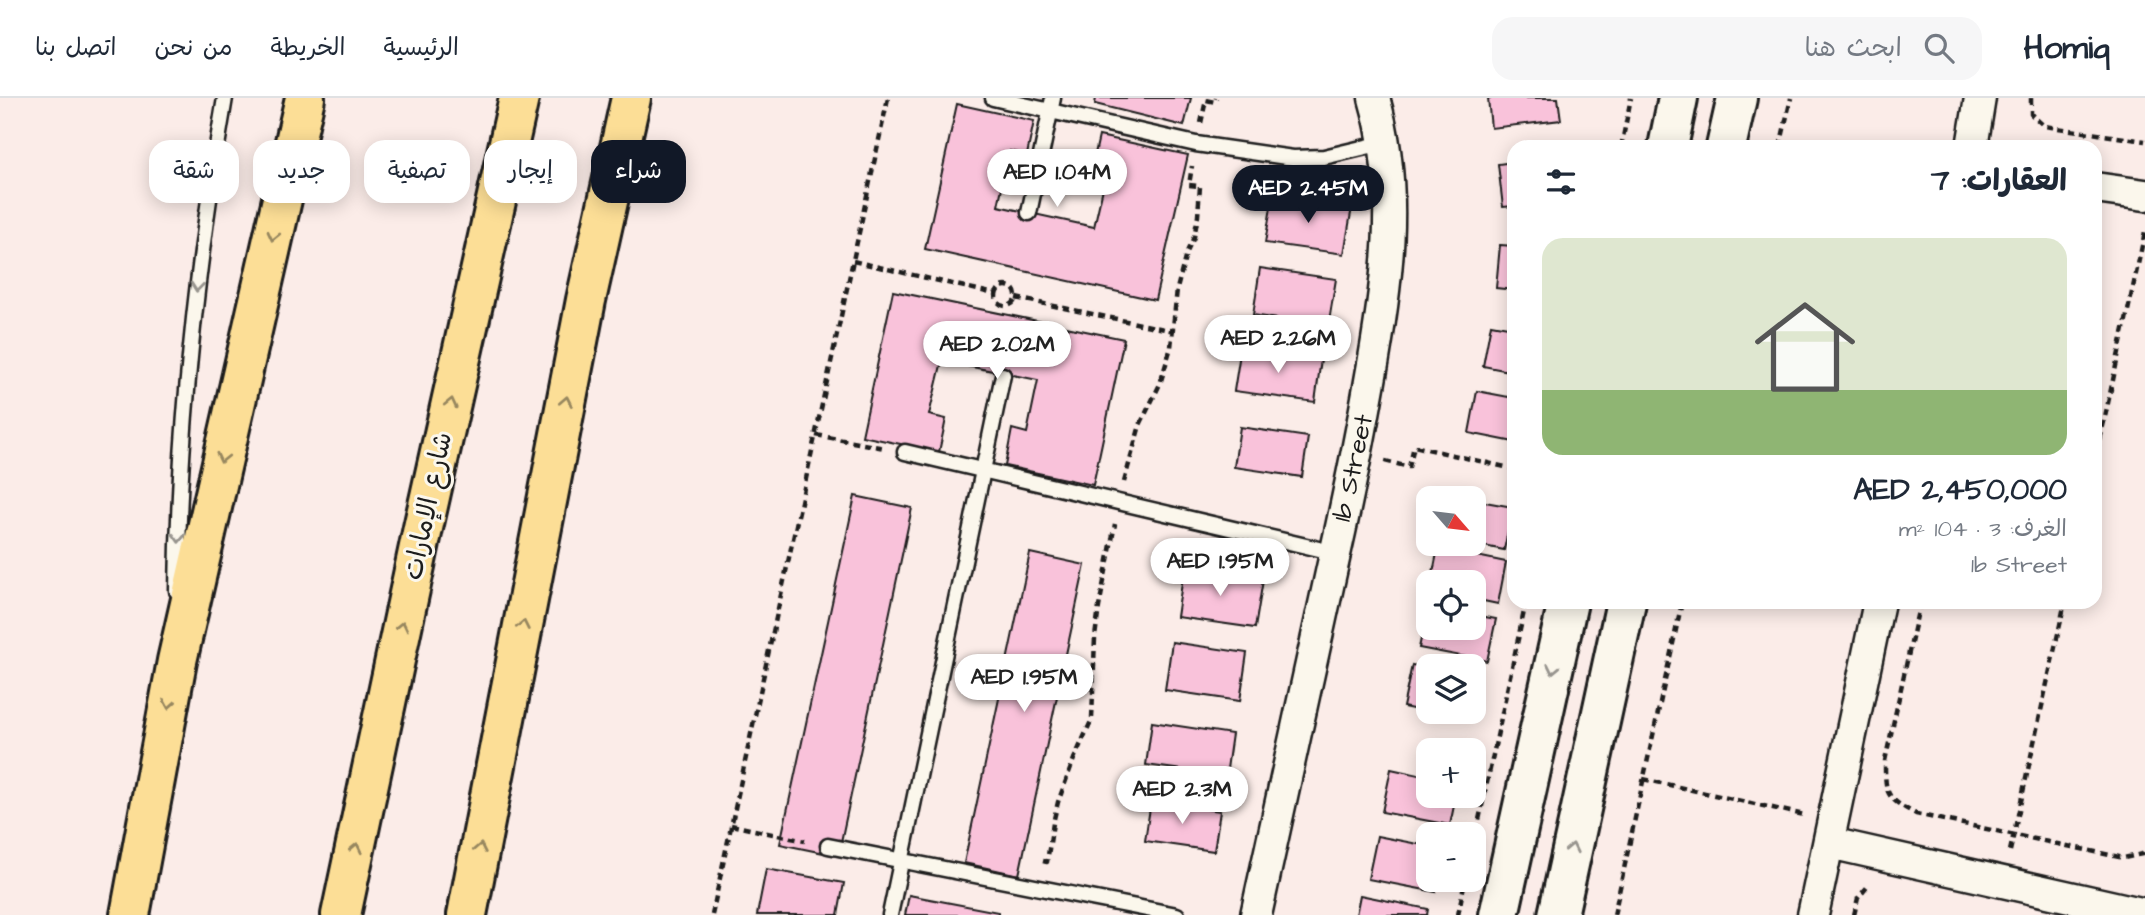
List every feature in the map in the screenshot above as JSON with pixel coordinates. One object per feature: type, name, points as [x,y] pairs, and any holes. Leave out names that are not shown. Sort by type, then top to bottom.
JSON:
[{"type":"highway","points":[[130,915],[177,661],[305,98]]},
{"type":"highway","name":"شارع الإمارات","points":[[341,915],[423,527],[519,98]]},
{"type":"highway","points":[[467,915],[586,300],[631,98]]},
{"type":"street","name":"1b Street","points":[[1256,915],[1357,455],[1380,328],[1389,254],[1389,201],[1383,143],[1374,98]]},
{"type":"street","points":[[1669,140],[1678,98]]},
{"type":"street","points":[[1728,140],[1737,98]]},
{"type":"street","points":[[1973,140],[1980,98]]},
{"type":"street","points":[[2102,189],[2145,195]]},
{"type":"street","points":[[1499,915],[1566,609]]},
{"type":"street","points":[[1558,915],[1624,609]]},
{"type":"street","points":[[1813,915],[1878,609]]},
{"type":"street","points":[[1830,843],[2145,914]]},
{"type":"lane","points":[[177,661],[178,562],[189,362],[203,238],[225,98]]},
{"type":"lane","points":[[993,98],[1052,105],[1196,144],[1293,158],[1324,157],[1383,143]]},
{"type":"lane","points":[[1029,213],[1052,105]]},
{"type":"lane","points":[[890,915],[1003,375]]},
{"type":"lane","points":[[905,452],[1336,552]]},
{"type":"lane","points":[[828,846],[1177,915]]},
{"type":"path","points":[[712,915],[888,98]]},
{"type":"path","points":[[1622,140],[1631,98]]},
{"type":"path","points":[[1782,140],[1791,98]]},
{"type":"path","points":[[2031,98],[2031,114],[2044,126],[2145,141]]},
{"type":"path","points":[[2102,431],[2145,232]]},
{"type":"path","points":[[852,261],[995,294]]},
{"type":"path","points":[[1005,285],[1016,292],[1016,298],[1013,304],[1007,307],[996,301],[995,294],[998,288],[1005,285]]},
{"type":"path","points":[[1016,298],[1174,331]]},
{"type":"path","points":[[816,435],[905,452]]},
{"type":"path","points":[[1357,455],[1409,467],[1414,446],[1507,467]]},
{"type":"path","points":[[1479,822],[1524,609]]},
{"type":"path","points":[[1614,915],[1680,609]]},
{"type":"path","points":[[1918,609],[1885,761],[1885,788],[1897,804],[1916,814],[2124,858],[2142,854],[2145,849]]},
{"type":"path","points":[[2003,882],[2063,609]]},
{"type":"path","points":[[1643,779],[1805,816]]},
{"type":"path","points":[[731,825],[828,846]]},
{"type":"path","points":[[1458,915],[1463,892]]},
{"type":"building","points":[[1096,98],[1191,98],[1184,126],[1095,104]]},
{"type":"building","points":[[1488,98],[1558,98],[1561,120],[1491,128]]},
{"type":"building","points":[[957,104],[1034,121],[1027,155],[1010,151],[998,206],[1094,227],[1106,175],[1091,172],[1099,136],[1188,155],[1155,300],[925,249]]},
{"type":"building","points":[[1507,163],[1507,207],[1503,207],[1498,164]]},
{"type":"building","points":[[1273,195],[1352,207],[1344,254],[1265,243]]},
{"type":"building","points":[[1500,245],[1507,246],[1507,289],[1496,288]]},
{"type":"building","points":[[1260,268],[1336,279],[1328,327],[1253,315]]},
{"type":"building","points":[[893,291],[1124,339],[1093,485],[1005,466],[1012,429],[1027,433],[1038,380],[942,361],[929,415],[946,419],[939,452],[862,436]]},
{"type":"building","points":[[1491,324],[1507,327],[1507,371],[1483,366]]},
{"type":"building","points":[[1241,347],[1321,359],[1315,402],[1234,391]]},
{"type":"building","points":[[1477,391],[1507,397],[1507,441],[1469,433]]},
{"type":"building","points":[[1240,427],[1308,437],[1302,477],[1234,467]]},
{"type":"building","points":[[855,496],[912,508],[838,856],[780,844]]},
{"type":"building","points":[[1486,502],[1507,506],[1504,550],[1486,546]]},
{"type":"building","points":[[1030,553],[1085,565],[1019,875],[964,863]]},
{"type":"building","points":[[1436,556],[1477,556],[1506,562],[1498,604],[1486,602],[1486,570],[1434,570]]},
{"type":"building","points":[[1184,569],[1263,580],[1255,628],[1177,617]]},
{"type":"building","points":[[1486,617],[1496,619],[1487,661],[1486,654],[1450,654],[1419,648],[1421,640],[1486,640]]},
{"type":"building","points":[[1172,642],[1247,653],[1240,701],[1165,690]]},
{"type":"building","points":[[1412,665],[1416,666],[1416,710],[1403,707]]},
{"type":"building","points":[[1152,722],[1232,734],[1226,776],[1146,765]]},
{"type":"building","points":[[1391,769],[1416,774],[1416,808],[1454,808],[1451,822],[1434,822],[1382,812]]},
{"type":"building","points":[[1151,801],[1220,811],[1214,851],[1145,841]]},
{"type":"building","points":[[1377,836],[1416,844],[1416,888],[1368,879]]},
{"type":"building","points":[[766,869],[844,883],[838,915],[757,915]]},
{"type":"building","points":[[909,895],[998,912],[998,915],[905,915]]},
{"type":"building","points":[[1360,895],[1428,909],[1427,915],[1356,915]]}]
